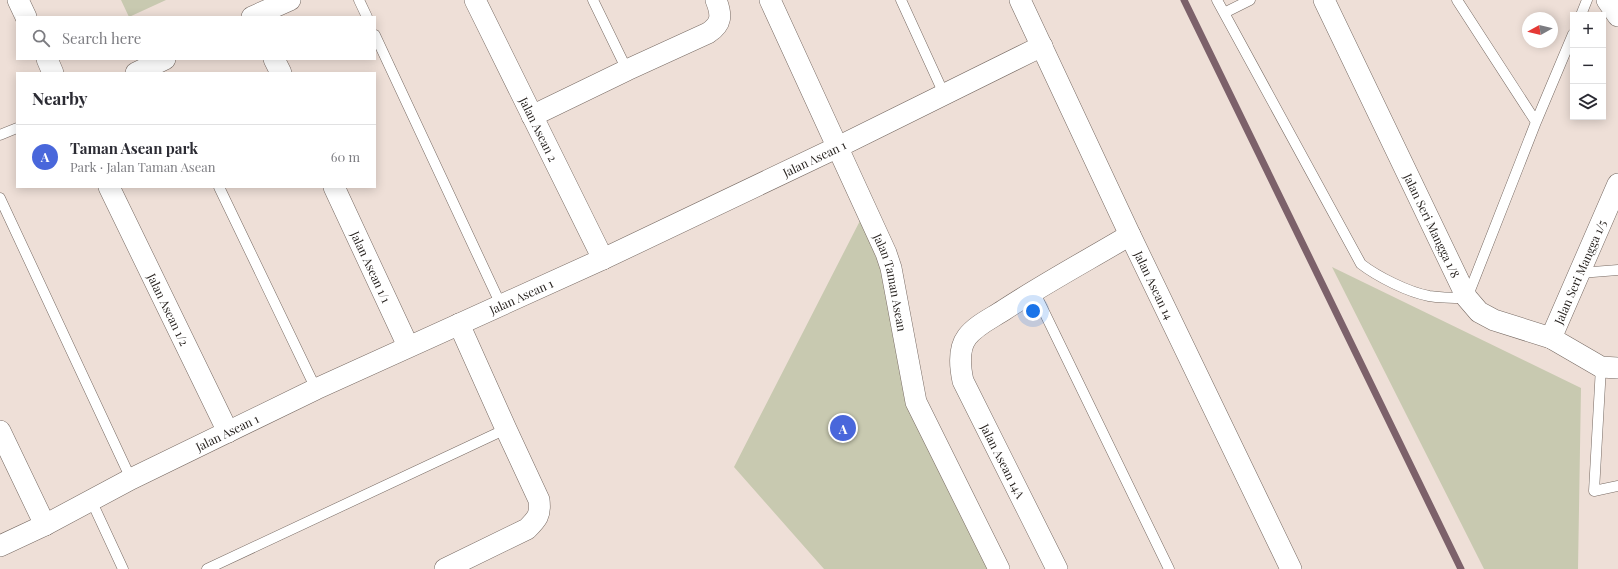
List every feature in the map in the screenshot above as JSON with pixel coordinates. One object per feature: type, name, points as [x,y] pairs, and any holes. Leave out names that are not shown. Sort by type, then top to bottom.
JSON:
[{"type":"street","points":[[18,0],[26,16]]},
{"type":"street","points":[[256,16],[290,0]]},
{"type":"street","name":"Jalan Asean 2","points":[[475,0],[603,259]]},
{"type":"street","points":[[532,116],[716,28],[719,21],[720,9],[716,0]]},
{"type":"street","name":"Jalan Taman Asean","points":[[770,0],[867,210],[891,268],[916,402],[999,569]]},
{"type":"street","name":"Jalan Asean 14","points":[[1020,0],[1130,235],[1291,569]]},
{"type":"street","name":"Jalan Seri Mangga 1/8","points":[[1324,0],[1467,298],[1479,312],[1494,320],[1551,338],[1610,368]]},
{"type":"street","points":[[1607,0],[1618,16]]},
{"type":"street","name":"Jalan Asean 1","points":[[0,546],[45,525],[131,479],[316,389],[408,346],[603,259],[838,147],[1042,46]]},
{"type":"street","points":[[48,60],[54,72]]},
{"type":"street","points":[[274,60],[280,72]]},
{"type":"street","points":[[139,72],[162,65]]},
{"type":"street","name":"Jalan Seri Mangga 1/5","points":[[1551,338],[1618,184]]},
{"type":"street","name":"Jalan Asean 1/2","points":[[109,188],[228,432]]},
{"type":"street","name":"Jalan Asean 1/1","points":[[334,188],[408,346]]},
{"type":"street","points":[[1034,291],[1130,235]]},
{"type":"street","name":"Jalan Asean 14A","points":[[1034,291],[976,328],[966,337],[959,364],[963,381],[1057,569]]},
{"type":"street","points":[[445,569],[527,529],[536,520],[541,510],[539,500],[459,324]]},
{"type":"street","points":[[0,431],[45,525]]},
{"type":"lane","points":[[359,0],[367,16]]},
{"type":"lane","points":[[593,0],[627,70]]},
{"type":"lane","points":[[900,0],[944,94]]},
{"type":"lane","points":[[1217,0],[1361,264],[1369,270],[1407,289],[1428,296],[1467,298],[1536,122],[1570,41]]},
{"type":"lane","points":[[1224,13],[1250,0]]},
{"type":"lane","points":[[1457,0],[1536,122]]},
{"type":"lane","points":[[1582,12],[1587,0]]},
{"type":"lane","points":[[376,37],[501,305]]},
{"type":"lane","points":[[0,135],[16,128]]},
{"type":"lane","points":[[219,188],[316,389]]},
{"type":"lane","points":[[0,198],[131,479]]},
{"type":"lane","points":[[1580,273],[1618,270]]},
{"type":"lane","points":[[1034,291],[1169,569]]},
{"type":"lane","points":[[1610,368],[1594,491],[1618,486]]},
{"type":"lane","points":[[207,569],[506,429]]},
{"type":"lane","points":[[91,500],[123,569]]},
{"type":"green space","points":[[121,0],[166,0],[131,16],[129,16]]},
{"type":"green space","points":[[866,209],[913,389],[1002,569],[824,569],[734,467]]},
{"type":"green space","points":[[1332,267],[1581,388],[1578,569],[1484,569]]},
{"type":"waterway","points":[[1184,0],[1461,569]]},
{"type":"place","name":"Taman Asean park","points":[[843,428]]}]
